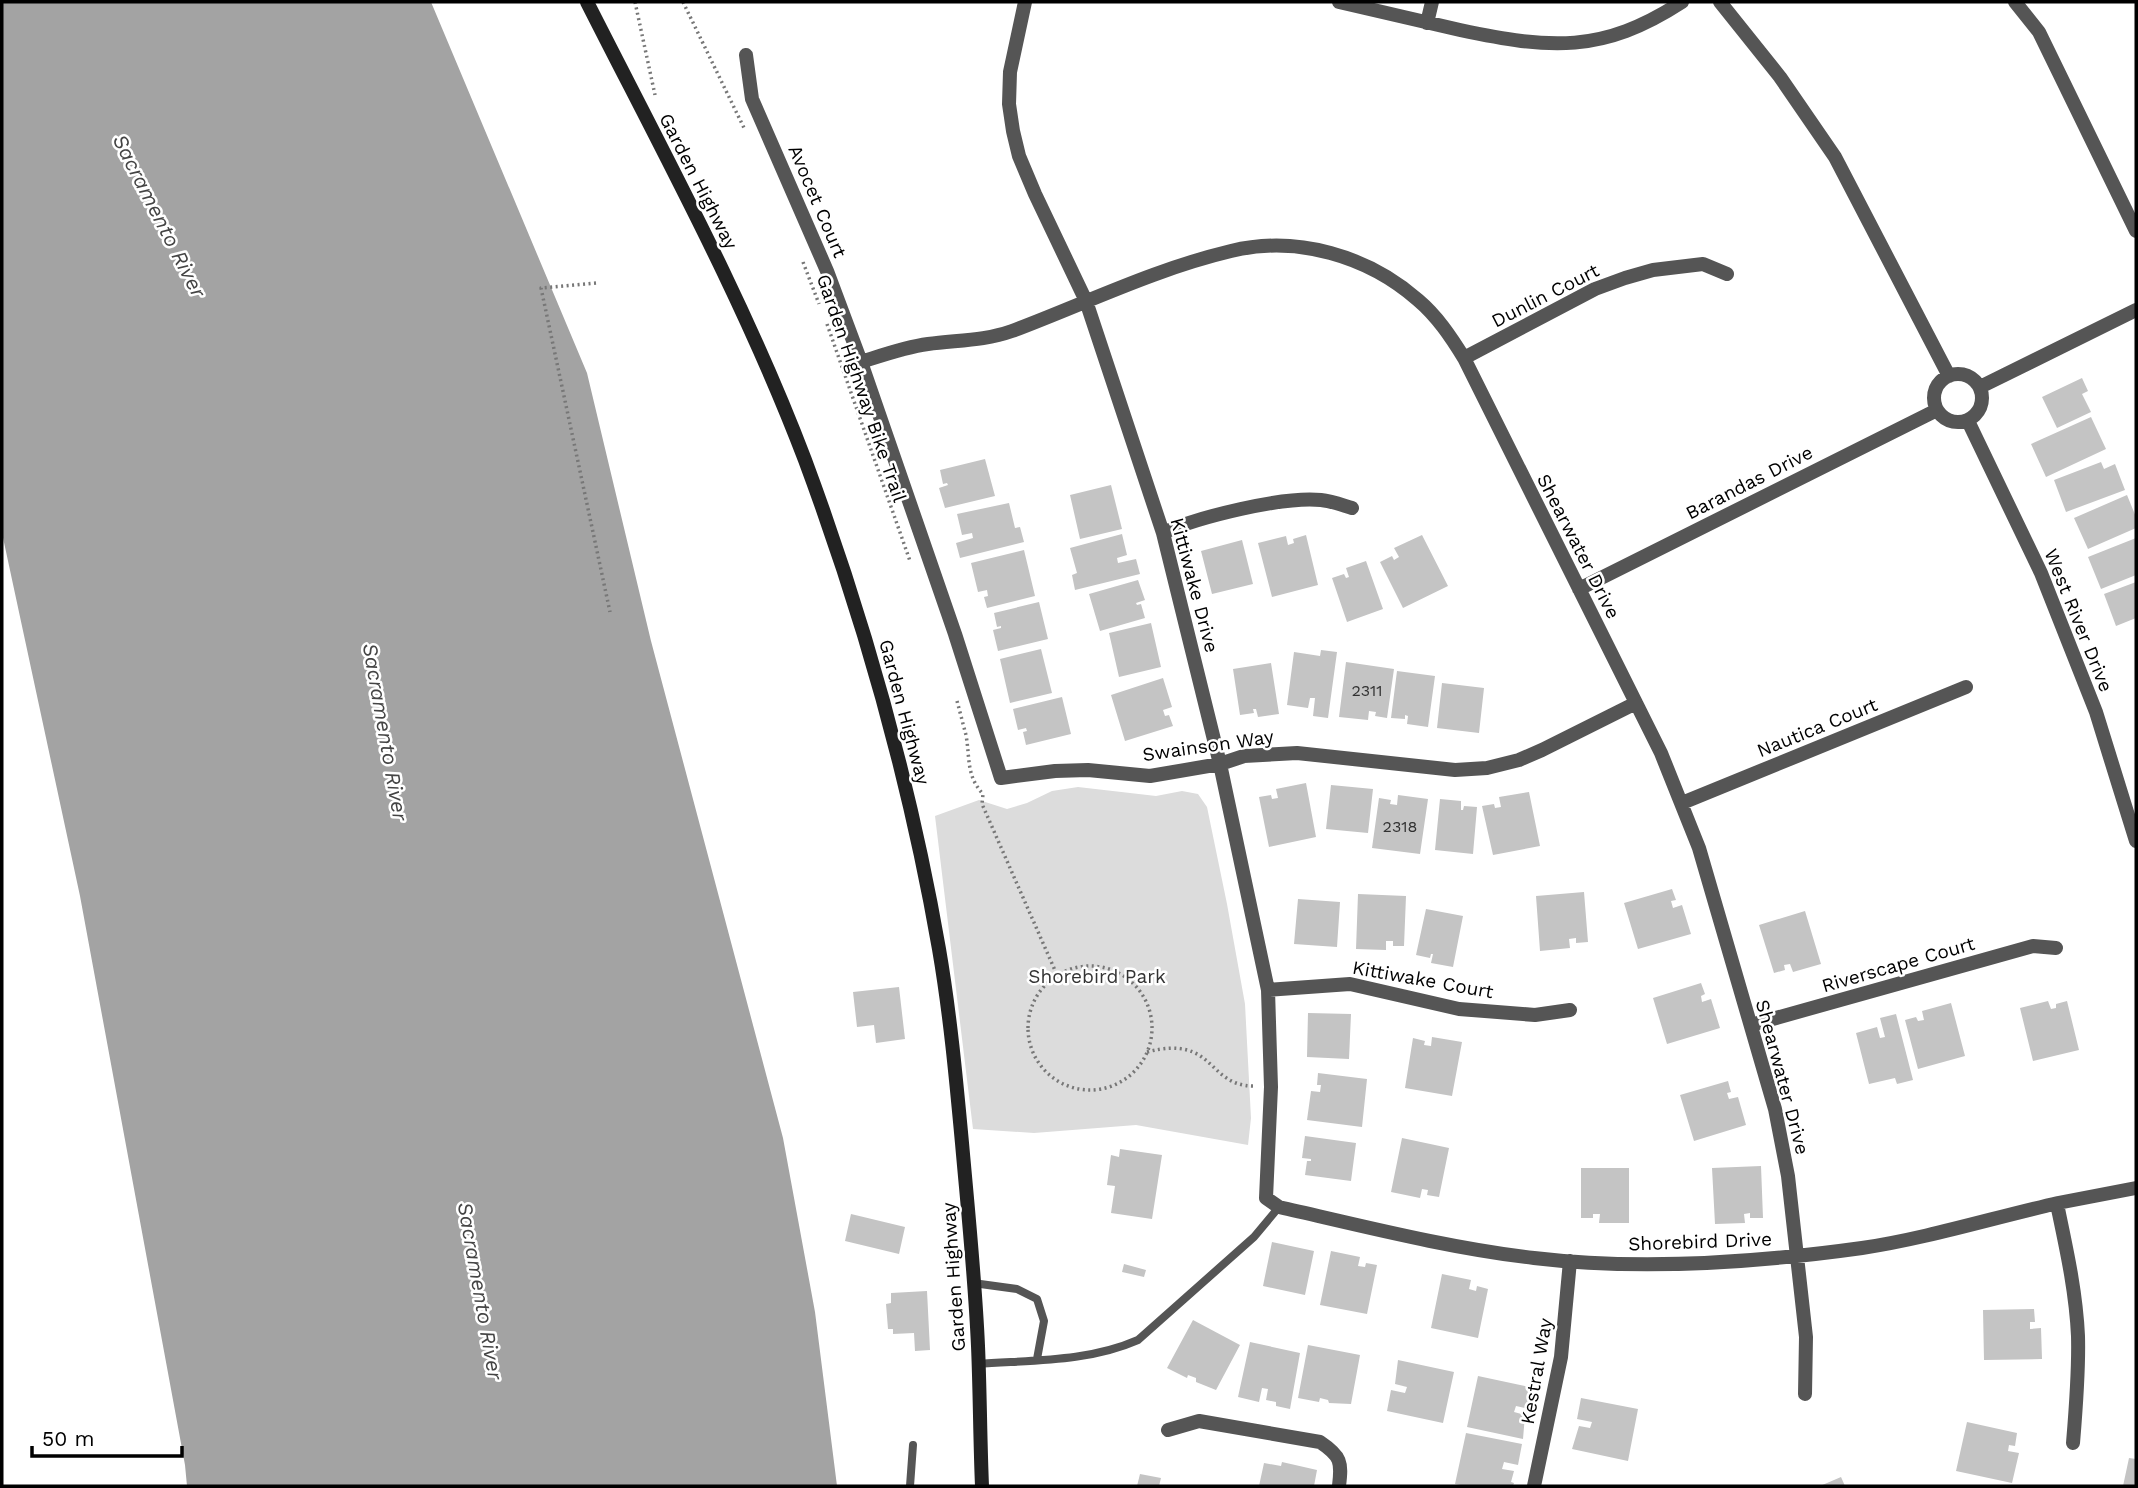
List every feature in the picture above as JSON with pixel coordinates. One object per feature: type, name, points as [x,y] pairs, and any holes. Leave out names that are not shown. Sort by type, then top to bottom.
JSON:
[{"type":"main road","name":"Garden Highway","points":[[587,2],[731,289],[772,379],[847,581],[873,664],[917,833],[940,953],[954,1063],[974,1283],[982,1486]]},
{"type":"street","name":"Kittiwake Drive","points":[[1025,2],[1010,72],[1009,104],[1019,156],[1086,301],[1163,533],[1220,764],[1268,989],[1270,1087],[1266,1198]]},
{"type":"street","points":[[1339,2],[1517,42],[1563,44],[1586,42],[1638,27],[1682,2]]},
{"type":"street","points":[[1427,23],[1432,2]]},
{"type":"street","points":[[1720,2],[1780,77],[1835,157],[1949,376]]},
{"type":"street","points":[[2015,2],[2039,32],[2136,231]]},
{"type":"street","name":"Avocet Court","points":[[746,55],[752,99],[827,271],[861,362]]},
{"type":"street","name":"Shearwater Drive","points":[[861,362],[927,344],[963,341],[1009,332],[1086,301],[1232,250],[1265,246],[1327,251],[1352,260],[1394,281],[1420,301],[1445,328],[1464,358],[1636,703],[1682,803],[1699,848],[1751,1025],[1783,1149],[1806,1337],[1805,1394]]},
{"type":"street","name":"Dunlin Court","points":[[1464,358],[1595,289],[1625,278],[1653,270],[1703,264],[1727,274]]},
{"type":"street","points":[[1980,387],[2136,310]]},
{"type":"street","name":"Swainson Way","points":[[861,362],[1001,778],[1088,770],[1150,776],[1220,764],[1244,757],[1297,752],[1455,770],[1487,768],[1519,760],[1542,750],[1636,703]]},
{"type":"street","points":[[1956,374],[1970,377],[1980,387],[1982,406],[1968,421],[1961,423],[1947,420],[1934,404],[1935,390],[1949,376],[1956,374]]},
{"type":"street","name":"Barandas Drive","points":[[1579,589],[1937,410]]},
{"type":"street","name":"West River Drive","points":[[1968,421],[2041,573],[2096,712],[2136,841]]},
{"type":"street","points":[[1163,533],[1194,521],[1295,501],[1318,500],[1352,508]]},
{"type":"street","name":"Nautica Court","points":[[1682,803],[1966,687]]},
{"type":"street","name":"Riverscape Court","points":[[1751,1025],[2033,946],[2056,948]]},
{"type":"street","name":"Kittiwake Court","points":[[1268,989],[1350,984],[1459,1009],[1535,1015],[1570,1010]]},
{"type":"street","name":"Shorebird Drive","points":[[1266,1198],[1279,1207],[1457,1247],[1570,1261],[1633,1264],[1798,1256],[1864,1247],[1948,1232],[2057,1203],[2136,1188]]},
{"type":"street","points":[[2057,1203],[2072,1274],[2078,1334],[2078,1383],[2073,1443]]},
{"type":"street","name":"Kestral Way","points":[[1534,1486],[1561,1357],[1570,1261]]},
{"type":"street","points":[[1168,1430],[1199,1421],[1320,1442],[1337,1454],[1341,1469],[1339,1486]]},
{"type":"lane","points":[[978,1364],[1085,1356],[1138,1340],[1254,1237],[1279,1207]]},
{"type":"lane","points":[[974,1283],[1017,1289],[1037,1299],[1044,1321],[1037,1359]]},
{"type":"lane","points":[[910,1486],[913,1445]]},
{"type":"path","points":[[635,2],[657,104]]},
{"type":"path","points":[[684,2],[747,134]]},
{"type":"path","name":"Garden Highway Bike Trail","points":[[800,255],[912,568]]},
{"type":"path","points":[[596,283],[541,288],[610,612]]},
{"type":"path","points":[[956,697],[966,736],[968,768],[977,788],[983,794],[982,804],[1057,975]]},
{"type":"path","points":[[1075,967],[1102,967],[1127,978],[1145,999],[1150,1012],[1151,1040],[1137,1069],[1124,1080],[1110,1087],[1078,1089],[1049,1076],[1039,1063],[1031,1049],[1028,1017],[1041,990],[1057,975],[1075,967]]},
{"type":"path","points":[[1147,1052],[1167,1047],[1195,1051],[1235,1083],[1270,1087]]},
{"type":"green space","name":"Shorebird Park","points":[[1078,787],[1156,796],[1182,791],[1198,794],[1207,807],[1245,1004],[1251,1118],[1248,1145],[1136,1125],[1034,1133],[973,1129],[935,816],[979,800],[1007,809],[1052,791]]},
{"type":"water","name":"Sacramento River","points":[[2,2],[431,2],[587,373],[651,641],[783,1138],[815,1312],[837,1486],[187,1486],[80,896],[2,533]]},
{"type":"building","points":[[2082,378],[2088,391],[2082,394],[2091,412],[2057,428],[2042,397]]},
{"type":"building","points":[[2091,417],[2106,449],[2046,477],[2031,444]]},
{"type":"building","points":[[985,459],[995,496],[945,508],[939,488],[948,485],[943,484],[940,470]]},
{"type":"building","points":[[2101,462],[2104,469],[2115,464],[2125,490],[2066,512],[2054,480]]},
{"type":"building","points":[[1111,485],[1122,529],[1080,539],[1070,495]]},
{"type":"building","points":[[2127,495],[2136,517],[2136,528],[2088,549],[2074,518]]},
{"type":"building","points":[[1009,503],[1015,528],[1020,527],[1024,542],[960,558],[956,543],[973,538],[972,533],[962,535],[957,514]]},
{"type":"building","points":[[1122,534],[1127,555],[1117,558],[1118,563],[1136,559],[1140,574],[1075,590],[1072,575],[1077,573],[1070,548]]},
{"type":"building","points":[[1306,535],[1318,585],[1272,597],[1258,543],[1286,536],[1288,545],[1294,543],[1293,539]]},
{"type":"building","points":[[1422,535],[1448,586],[1403,608],[1380,562],[1392,556],[1394,560],[1399,557],[1394,548]]},
{"type":"building","points":[[2136,538],[2136,575],[2101,589],[2088,557]]},
{"type":"building","points":[[1242,540],[1253,584],[1212,594],[1201,551]]},
{"type":"building","points":[[1024,550],[1035,596],[987,608],[984,597],[988,596],[987,590],[978,592],[971,563]]},
{"type":"building","points":[[1366,561],[1383,609],[1347,622],[1332,578],[1344,574],[1346,578],[1349,577],[1346,568]]},
{"type":"building","points":[[1138,580],[1145,600],[1136,603],[1141,604],[1145,618],[1100,631],[1089,594]]},
{"type":"building","points":[[2136,582],[2136,618],[2116,626],[2104,594]]},
{"type":"building","points":[[1039,602],[1048,639],[998,651],[993,630],[1001,626],[997,627],[994,613]]},
{"type":"building","points":[[1151,623],[1161,667],[1119,677],[1109,633]]},
{"type":"building","points":[[1041,649],[1052,693],[1010,703],[1000,659]]},
{"type":"building","points":[[1321,650],[1337,652],[1328,718],[1313,716],[1315,698],[1310,698],[1308,708],[1287,705],[1294,652],[1320,656]]},
{"type":"building","points":[[1346,662],[1394,669],[1387,718],[1375,716],[1376,712],[1369,711],[1368,720],[1339,717]]},
{"type":"building","points":[[1271,663],[1279,714],[1258,717],[1256,709],[1253,709],[1254,713],[1240,715],[1233,669]]},
{"type":"building","points":[[1397,671],[1435,676],[1428,727],[1407,724],[1408,716],[1405,715],[1405,719],[1391,718]]},
{"type":"building","points":[[1163,678],[1172,707],[1163,710],[1165,716],[1169,715],[1173,726],[1125,741],[1111,695]]},
{"type":"building","points":[[1442,683],[1484,688],[1479,733],[1437,728]]},
{"type":"building","points":[[1062,697],[1071,734],[1026,745],[1023,732],[1027,731],[1026,728],[1018,730],[1013,709]]},
{"type":"building","points":[[1306,783],[1316,837],[1269,847],[1259,797],[1271,795],[1272,799],[1278,798],[1276,789]]},
{"type":"building","points":[[1331,785],[1373,789],[1368,833],[1326,829]]},
{"type":"building","points":[[1529,792],[1540,846],[1493,855],[1482,806],[1494,804],[1495,808],[1501,807],[1499,797]]},
{"type":"building","points":[[1398,795],[1428,799],[1420,854],[1372,848],[1379,798],[1391,800],[1390,804],[1397,805]]},
{"type":"building","points":[[1440,799],[1461,801],[1461,810],[1464,806],[1477,807],[1473,854],[1435,850]]},
{"type":"building","points":[[1672,889],[1676,900],[1671,901],[1673,908],[1682,905],[1691,934],[1638,949],[1624,903]]},
{"type":"building","points":[[1584,892],[1588,942],[1576,943],[1576,938],[1569,939],[1570,948],[1540,951],[1536,896]]},
{"type":"building","points":[[1358,894],[1406,896],[1404,946],[1393,946],[1393,941],[1386,941],[1386,950],[1356,949]]},
{"type":"building","points":[[1298,899],[1340,902],[1337,947],[1294,944]]},
{"type":"building","points":[[1426,909],[1463,916],[1453,967],[1431,963],[1433,954],[1430,958],[1416,955]]},
{"type":"building","points":[[1805,911],[1821,964],[1793,972],[1790,964],[1784,965],[1785,970],[1774,973],[1759,925]]},
{"type":"building","points":[[1701,983],[1705,994],[1701,996],[1702,1002],[1711,999],[1720,1028],[1667,1044],[1653,998]]},
{"type":"building","points":[[899,987],[905,1039],[876,1043],[874,1025],[857,1027],[853,992]]},
{"type":"building","points":[[2048,1001],[2051,1009],[2056,1008],[2056,1004],[2067,1001],[2079,1050],[2033,1061],[2020,1008]]},
{"type":"building","points":[[1951,1003],[1965,1056],[1918,1069],[1905,1020],[1916,1017],[1918,1021],[1924,1020],[1922,1011]]},
{"type":"building","points":[[1308,1013],[1351,1014],[1349,1059],[1307,1057]]},
{"type":"building","points":[[1896,1014],[1913,1080],[1897,1084],[1895,1078],[1869,1084],[1856,1033],[1877,1027],[1880,1038],[1885,1037],[1880,1018]]},
{"type":"building","points":[[1432,1037],[1462,1042],[1452,1096],[1405,1088],[1413,1038],[1425,1041],[1424,1045],[1431,1046]]},
{"type":"building","points":[[1318,1073],[1367,1079],[1362,1127],[1307,1120],[1311,1091],[1320,1092],[1321,1085],[1317,1085]]},
{"type":"building","points":[[1728,1081],[1731,1092],[1727,1093],[1729,1099],[1738,1097],[1746,1125],[1694,1141],[1680,1095]]},
{"type":"building","points":[[1305,1136],[1356,1143],[1351,1181],[1305,1175],[1307,1161],[1311,1159],[1302,1158]]},
{"type":"building","points":[[1402,1138],[1449,1148],[1439,1197],[1427,1195],[1428,1190],[1422,1189],[1420,1198],[1391,1192]]},
{"type":"building","points":[[1120,1149],[1162,1155],[1152,1219],[1111,1213],[1115,1186],[1107,1185],[1111,1155],[1119,1157]]},
{"type":"building","points":[[1761,1166],[1763,1218],[1750,1218],[1750,1213],[1744,1214],[1745,1223],[1715,1224],[1712,1168]]},
{"type":"building","points":[[1581,1168],[1629,1168],[1629,1223],[1599,1223],[1600,1214],[1593,1214],[1593,1218],[1581,1218]]},
{"type":"building","points":[[851,1214],[905,1227],[899,1254],[845,1241]]},
{"type":"building","points":[[1272,1242],[1314,1251],[1305,1295],[1263,1286]]},
{"type":"building","points":[[1331,1251],[1360,1257],[1358,1266],[1365,1267],[1366,1263],[1377,1265],[1367,1314],[1320,1305]]},
{"type":"building","points":[[1124,1264],[1146,1270],[1144,1277],[1122,1272]]},
{"type":"building","points":[[1442,1274],[1471,1280],[1469,1289],[1476,1291],[1477,1286],[1488,1289],[1478,1338],[1431,1328]]},
{"type":"building","points":[[927,1291],[930,1350],[915,1351],[914,1333],[893,1334],[893,1329],[888,1329],[886,1304],[891,1303],[891,1293]]},
{"type":"building","points":[[2034,1309],[2035,1322],[2030,1322],[2030,1329],[2041,1328],[2042,1359],[1984,1360],[1983,1310]]},
{"type":"building","points":[[1193,1320],[1240,1345],[1216,1390],[1196,1382],[1196,1378],[1188,1375],[1187,1378],[1167,1368]]},
{"type":"building","points":[[1250,1342],[1300,1353],[1290,1409],[1276,1406],[1276,1402],[1266,1400],[1268,1389],[1262,1388],[1259,1402],[1238,1397]]},
{"type":"building","points":[[1308,1345],[1360,1355],[1351,1404],[1329,1403],[1328,1400],[1320,1398],[1319,1402],[1298,1398]]},
{"type":"building","points":[[1398,1360],[1454,1372],[1443,1423],[1387,1411],[1391,1390],[1405,1393],[1407,1387],[1395,1384]]},
{"type":"building","points":[[1478,1376],[1534,1388],[1530,1409],[1516,1406],[1514,1412],[1525,1415],[1523,1439],[1467,1427]]},
{"type":"building","points":[[1581,1398],[1638,1409],[1628,1461],[1572,1449],[1579,1426],[1590,1428],[1592,1422],[1577,1419]]},
{"type":"building","points":[[1967,1422],[2017,1433],[2015,1446],[2009,1445],[2008,1451],[2019,1453],[2012,1483],[1956,1471]]},
{"type":"building","points":[[1466,1433],[1522,1444],[1518,1465],[1504,1462],[1502,1469],[1514,1471],[1511,1482],[1514,1483],[1513,1486],[1455,1484]]},
{"type":"building","points":[[2129,1458],[2136,1459],[2136,1486],[2123,1486]]},
{"type":"building","points":[[1282,1462],[1317,1470],[1314,1486],[1259,1486],[1264,1463],[1281,1466]]},
{"type":"building","points":[[1140,1474],[1161,1478],[1159,1486],[1137,1486]]},
{"type":"building","points":[[1841,1477],[1845,1486],[1820,1486]]}]
